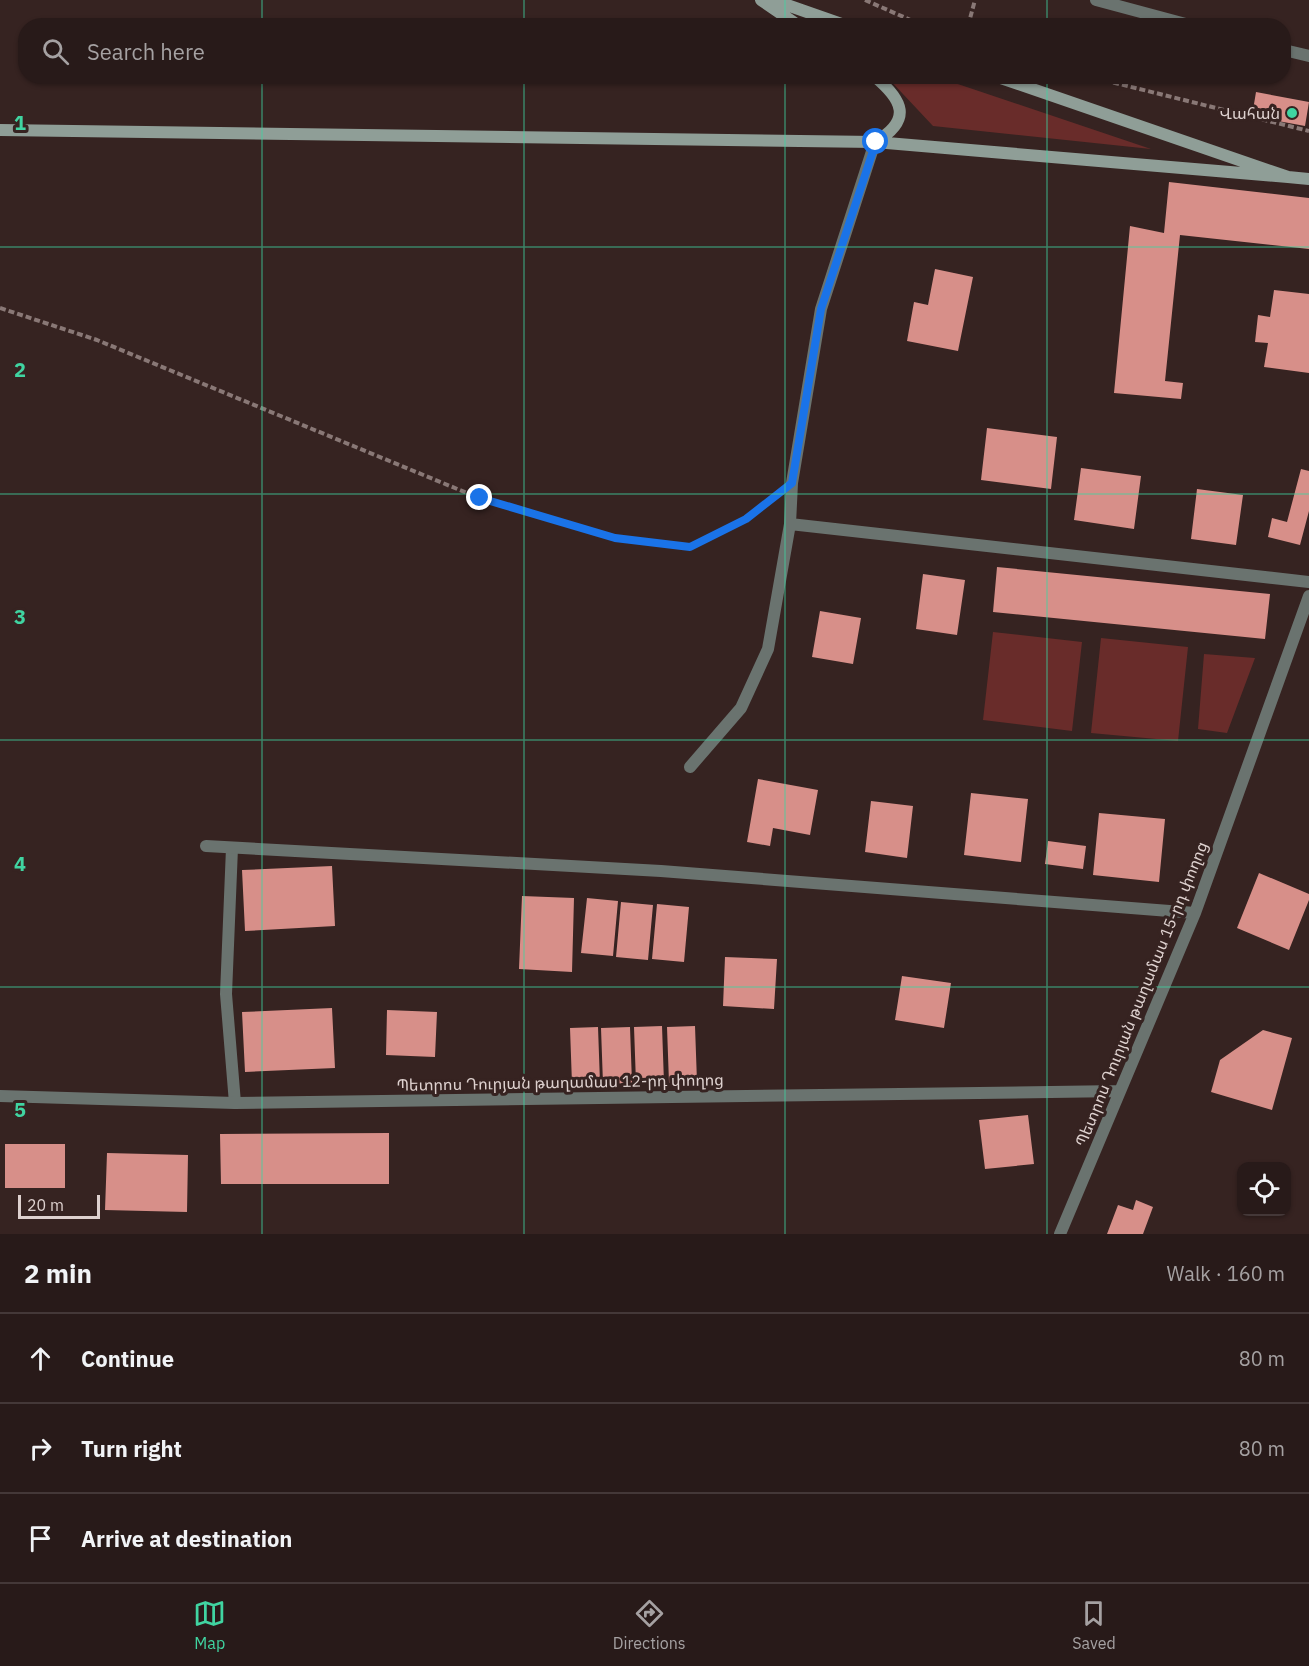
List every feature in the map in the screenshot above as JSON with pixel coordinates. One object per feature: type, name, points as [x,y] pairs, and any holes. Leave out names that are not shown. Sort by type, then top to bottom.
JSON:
[{"type":"main road","points":[[761,0],[787,18]]},
{"type":"main road","points":[[773,0],[824,18]]},
{"type":"main road","points":[[876,142],[895,129],[901,111],[890,89],[884,84]]},
{"type":"main road","points":[[1018,84],[1288,177]]},
{"type":"main road","points":[[0,130],[876,142],[1309,180]]},
{"type":"street","points":[[1096,0],[1163,18]]},
{"type":"street","points":[[1291,52],[1309,56]]},
{"type":"street","points":[[690,767],[741,708],[768,649],[790,524],[792,483],[821,309],[876,142]]},
{"type":"street","points":[[790,524],[1309,582]]},
{"type":"street","name":"Պետրոս Դուրյան թաղամաս 15-րդ փողոց","points":[[1060,1234],[1195,913],[1309,596]]},
{"type":"street","points":[[206,846],[661,871],[1195,913]]},
{"type":"street","points":[[232,848],[226,994],[235,1103]]},
{"type":"street","name":"Պետրոս Դուրյան թաղամաս 12-րդ փողոց","points":[[0,1096],[235,1103],[1120,1090]]},
{"type":"path","points":[[865,0],[906,18]]},
{"type":"path","points":[[970,18],[975,0]]},
{"type":"path","points":[[1120,84],[1309,130]]},
{"type":"path","points":[[0,308],[98,340],[480,498],[615,538],[690,547],[746,519],[792,483]]},
{"type":"shaded area","points":[[894,84],[958,84],[1151,149],[933,126]]},
{"type":"shaded area","points":[[993,632],[1082,642],[1072,731],[983,720]]},
{"type":"shaded area","points":[[1101,638],[1188,647],[1178,741],[1091,733]]},
{"type":"shaded area","points":[[1204,654],[1255,658],[1227,733],[1198,729]]},
{"type":"building","points":[[1256,92],[1309,102],[1305,126],[1252,116]]},
{"type":"building","points":[[1169,182],[1309,198],[1309,249],[1180,235],[1165,381],[1183,383],[1181,399],[1114,393],[1130,226],[1164,233]]},
{"type":"building","points":[[935,269],[973,277],[958,351],[907,341],[914,302],[928,305]]},
{"type":"building","points":[[1274,290],[1309,294],[1309,373],[1264,367],[1268,343],[1255,342],[1258,315],[1270,317]]},
{"type":"building","points":[[987,428],[1057,437],[1051,489],[981,480]]},
{"type":"building","points":[[1081,468],[1141,476],[1134,529],[1074,520]]},
{"type":"building","points":[[1301,469],[1309,471],[1309,511],[1300,545],[1268,537],[1272,518],[1287,522]]},
{"type":"building","points":[[1197,489],[1243,495],[1236,545],[1191,539]]},
{"type":"building","points":[[997,567],[1270,594],[1265,639],[993,612]]},
{"type":"building","points":[[923,574],[965,580],[957,635],[916,629]]},
{"type":"building","points":[[820,611],[861,618],[853,664],[812,657]]},
{"type":"building","points":[[758,779],[818,790],[810,835],[773,828],[770,846],[747,842]]},
{"type":"building","points":[[971,793],[1028,799],[1021,862],[964,855]]},
{"type":"building","points":[[871,801],[913,806],[907,858],[865,852]]},
{"type":"building","points":[[1099,813],[1165,819],[1159,882],[1093,875]]},
{"type":"building","points":[[1048,841],[1086,846],[1083,869],[1045,864]]},
{"type":"building","points":[[332,866],[335,926],[245,931],[242,870]]},
{"type":"building","points":[[1259,873],[1309,894],[1309,900],[1289,950],[1237,928]]},
{"type":"building","points":[[522,896],[574,898],[572,972],[519,969]]},
{"type":"building","points":[[587,898],[618,901],[613,956],[581,953]]},
{"type":"building","points":[[621,902],[653,905],[648,960],[616,957]]},
{"type":"building","points":[[657,904],[689,907],[684,962],[652,959]]},
{"type":"building","points":[[725,957],[777,959],[774,1009],[723,1006]]},
{"type":"building","points":[[902,976],[951,983],[944,1028],[895,1020]]},
{"type":"building","points":[[332,1008],[335,1068],[245,1072],[242,1012]]},
{"type":"building","points":[[387,1010],[437,1012],[435,1057],[386,1055]]},
{"type":"building","points":[[662,1026],[664,1083],[636,1083],[634,1027]]},
{"type":"building","points":[[695,1026],[697,1082],[669,1083],[667,1027]]},
{"type":"building","points":[[598,1027],[600,1083],[572,1084],[570,1028]]},
{"type":"building","points":[[630,1027],[632,1083],[603,1084],[601,1028]]},
{"type":"building","points":[[1263,1030],[1292,1038],[1272,1110],[1211,1092],[1220,1060]]},
{"type":"building","points":[[1028,1115],[1034,1164],[985,1169],[979,1120]]},
{"type":"building","points":[[389,1133],[389,1184],[221,1184],[220,1134]]},
{"type":"building","points":[[5,1144],[65,1144],[65,1188],[5,1188]]},
{"type":"building","points":[[107,1153],[188,1155],[187,1212],[105,1210]]},
{"type":"building","points":[[1136,1200],[1153,1207],[1143,1234],[1107,1234],[1118,1205],[1133,1210]]},
{"type":"place","name":"Վահան","points":[[1292,113]]},
{"type":"route","points":[[480,498],[615,538],[690,547],[746,519],[792,483],[821,309],[876,142]]}]
